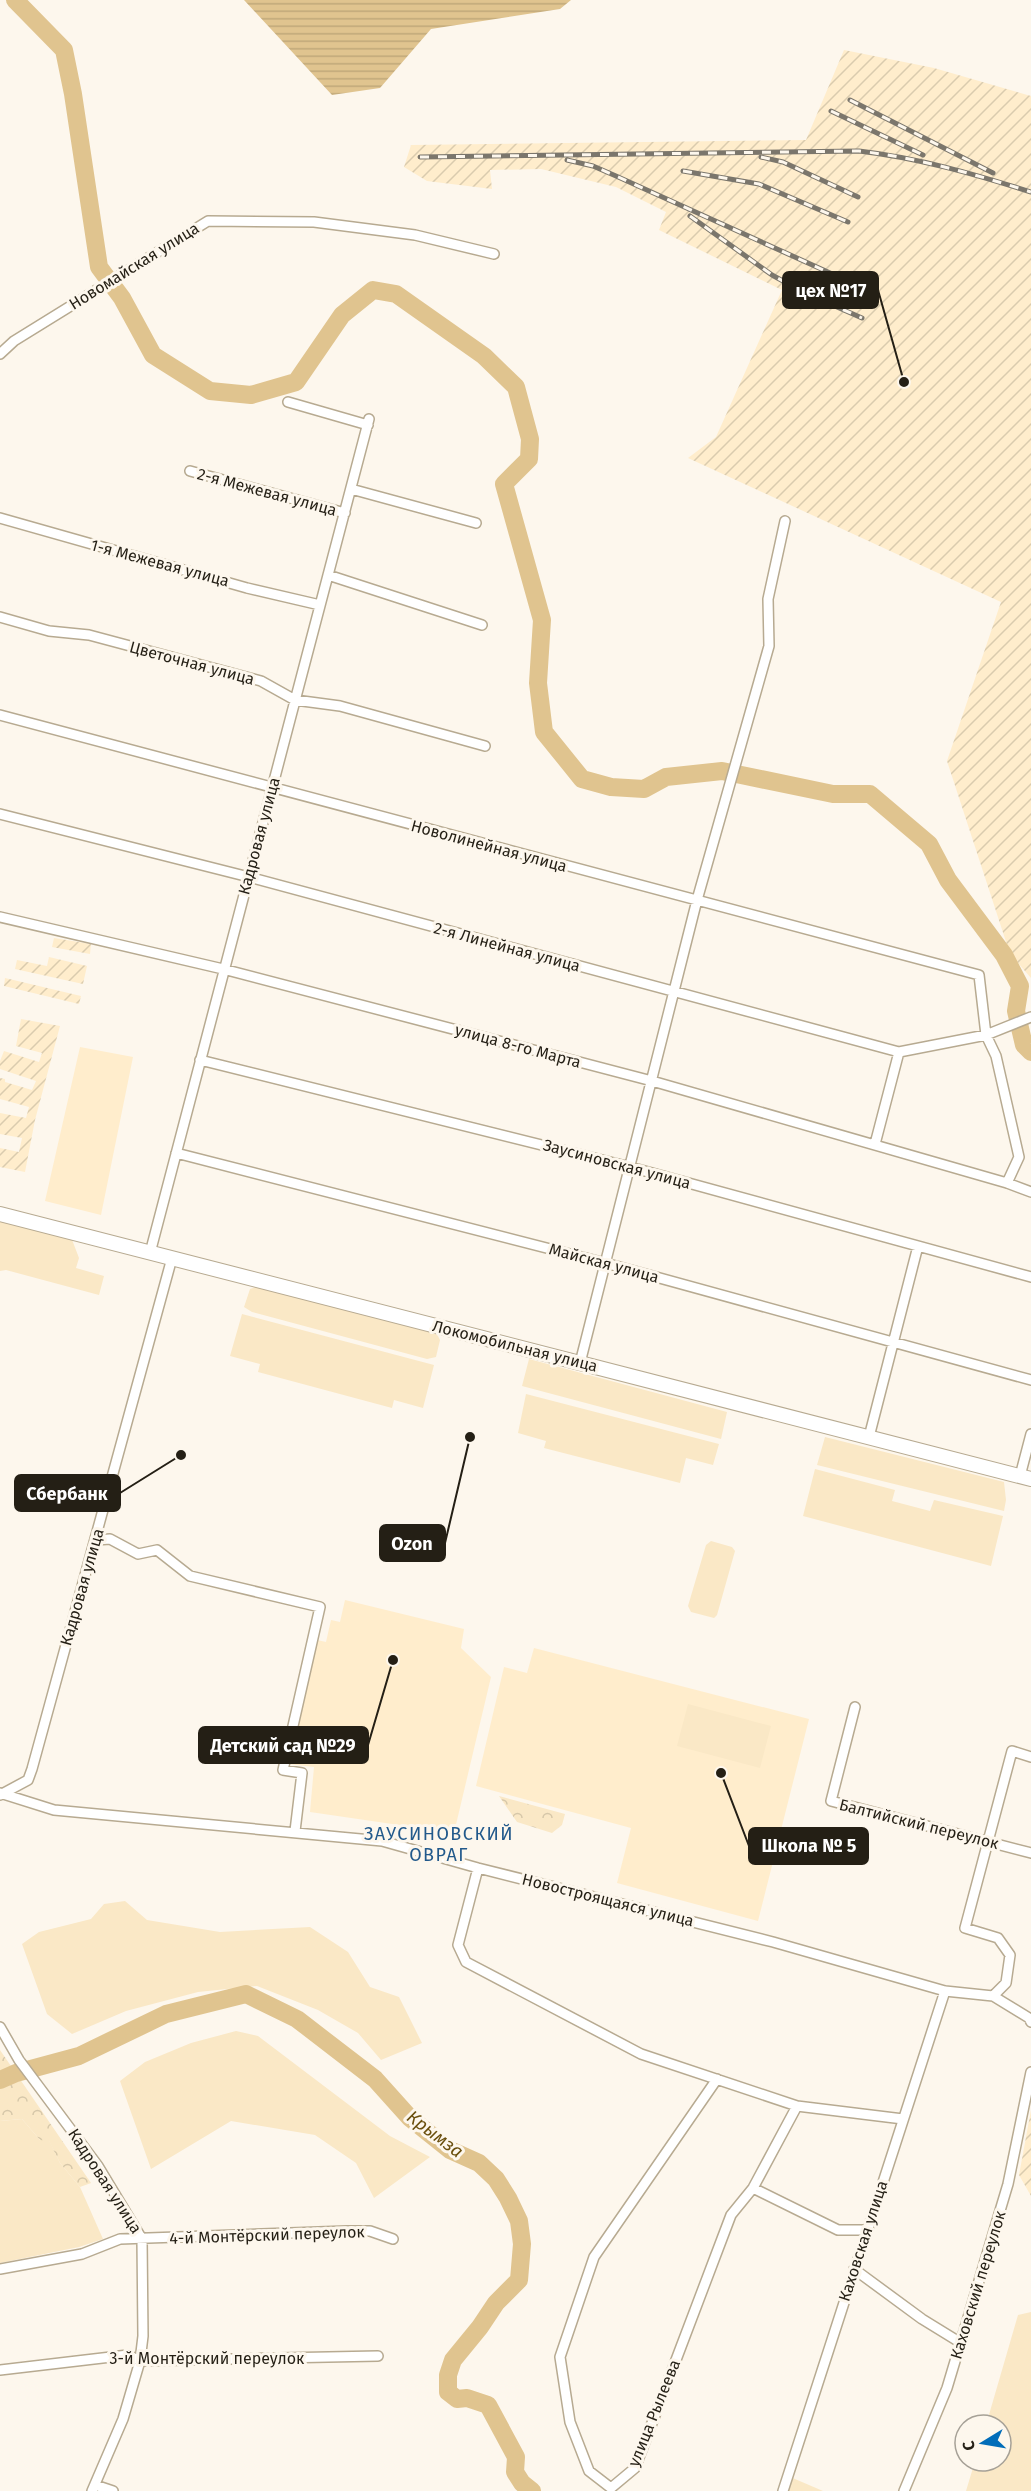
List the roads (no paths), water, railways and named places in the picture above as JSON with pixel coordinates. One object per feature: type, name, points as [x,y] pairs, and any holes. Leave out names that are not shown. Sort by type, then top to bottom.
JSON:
[{"type":"main road","name":"Локомобильная улица","points":[[0,1214],[1025,1477]]},
{"type":"street","name":"Новомайская улица","points":[[0,354],[14,341],[208,221],[314,222],[415,235],[494,254]]},
{"type":"street","name":"Кадровая улица","points":[[150,1252],[369,422],[288,402]]},
{"type":"street","name":"2-я Межевая улица","points":[[190,471],[345,513]]},
{"type":"street","name":"2-я Межевая улица","points":[[351,489],[476,523]]},
{"type":"street","name":"1-я Межевая улица","points":[[0,518],[247,588],[320,605]]},
{"type":"street","points":[[580,1363],[697,900],[769,646],[768,599],[785,521]]},
{"type":"street","points":[[328,575],[482,625]]},
{"type":"street","name":"Цветочная улица","points":[[0,616],[49,630],[89,635],[261,681],[296,700],[340,706],[485,746]]},
{"type":"street","name":"Новолинейная улица","points":[[0,716],[979,975],[986,1035]]},
{"type":"street","name":"2-я Линейная улица","points":[[0,814],[249,877],[899,1052],[986,1035],[1022,1021]]},
{"type":"street","name":"улица 8-го Марта","points":[[0,917],[223,969],[652,1081],[875,1144],[1031,1192]]},
{"type":"street","points":[[986,1035],[996,1056],[1019,1157],[1007,1183]]},
{"type":"street","points":[[875,1144],[899,1052]]},
{"type":"street","name":"Заусиновская улица","points":[[200,1060],[630,1167],[1031,1277]]},
{"type":"street","name":"Майская улица","points":[[176,1153],[605,1263],[1031,1380]]},
{"type":"street","points":[[869,1437],[918,1246]]},
{"type":"street","name":"Кадровая улица","points":[[0,1794],[28,1780],[33,1769],[172,1258]]},
{"type":"street","points":[[1025,1477],[1031,1434]]},
{"type":"street","points":[[96,1540],[111,1539],[138,1554],[157,1550],[190,1576],[320,1607],[282,1770],[302,1773],[295,1831]]},
{"type":"street","name":"Балтийский переулок","points":[[855,1707],[831,1801],[1031,1853]]},
{"type":"street","points":[[993,1996],[1006,1983],[1010,1954],[998,1938],[965,1928],[1012,1751],[1031,1757]]},
{"type":"street","name":"Новостроящаяся улица","points":[[0,1794],[54,1810],[382,1840],[478,1868],[773,1942],[945,1991],[993,1996],[1030,2020]]},
{"type":"street","points":[[478,1868],[458,1945],[466,1962],[641,2054],[797,2106],[903,2119]]},
{"type":"street","name":"Каховская улица","points":[[783,2491],[945,1991]]},
{"type":"street","name":"Кадровая улица","points":[[0,2027],[19,2060],[98,2166],[142,2239],[143,2318],[140,2361],[123,2419],[93,2488]]},
{"type":"street","name":"Каховский переулок","points":[[904,2491],[947,2388],[1008,2184],[1031,2072]]},
{"type":"street","name":"улица Рылеева","points":[[717,2079],[594,2257],[560,2357],[573,2431],[589,2471],[611,2487],[635,2468],[731,2215],[753,2188],[797,2106]]},
{"type":"street","points":[[753,2188],[838,2230],[867,2230]]},
{"type":"street","name":"4-й Монтёрский переулок","points":[[0,2270],[82,2254],[120,2239],[370,2231],[393,2239]]},
{"type":"street","points":[[854,2269],[922,2319],[960,2343]]},
{"type":"street","name":"3-й Монтёрский переулок","points":[[0,2370],[128,2355],[140,2361],[378,2356]]},
{"type":"street","points":[[93,2488],[113,2491]]},
{"type":"waterway","points":[[15,0],[64,50],[73,94],[99,267],[122,298],[153,355],[210,391],[251,395],[296,382],[342,315],[373,290],[396,294],[484,356],[516,387],[530,439],[529,459],[504,484],[542,620],[538,683],[544,732],[582,779],[611,787],[644,789],[666,777],[722,771],[833,794],[870,794],[929,844],[948,880],[1004,955],[1020,986],[1016,1011],[1024,1045],[1031,1052]]},
{"type":"waterway","name":"Крымза","points":[[0,2080],[16,2073],[79,2056],[166,2014],[246,1994],[297,2019],[375,2079],[410,2118],[450,2150],[479,2163],[496,2179],[519,2221],[522,2244],[519,2280],[496,2303],[453,2360],[448,2375],[448,2392],[457,2399],[467,2398],[488,2405],[516,2457],[515,2472],[522,2483],[532,2491]]},
{"type":"railway","points":[[850,100],[993,173]]},
{"type":"railway","points":[[831,111],[923,155]]},
{"type":"railway","points":[[420,157],[859,151],[946,167],[1031,192]]},
{"type":"railway","points":[[761,157],[783,162],[858,197]]},
{"type":"railway","points":[[567,160],[593,166],[872,292]]},
{"type":"railway","points":[[683,171],[759,184],[848,222]]},
{"type":"railway","points":[[690,216],[772,275],[803,292],[862,318]]},
{"type":"place","name":"цех №17","points":[[904,382]]},
{"type":"place","name":"Ozon","points":[[470,1437]]},
{"type":"place","name":"Сбербанк","points":[[181,1455]]},
{"type":"place","name":"Детский сад №29","points":[[393,1660]]},
{"type":"place","name":"Школа № 5","points":[[721,1773]]},
{"type":"district","name":"ЗАУСИНОВСКИЙ ОВРАГ","points":[[439,1844]]}]
